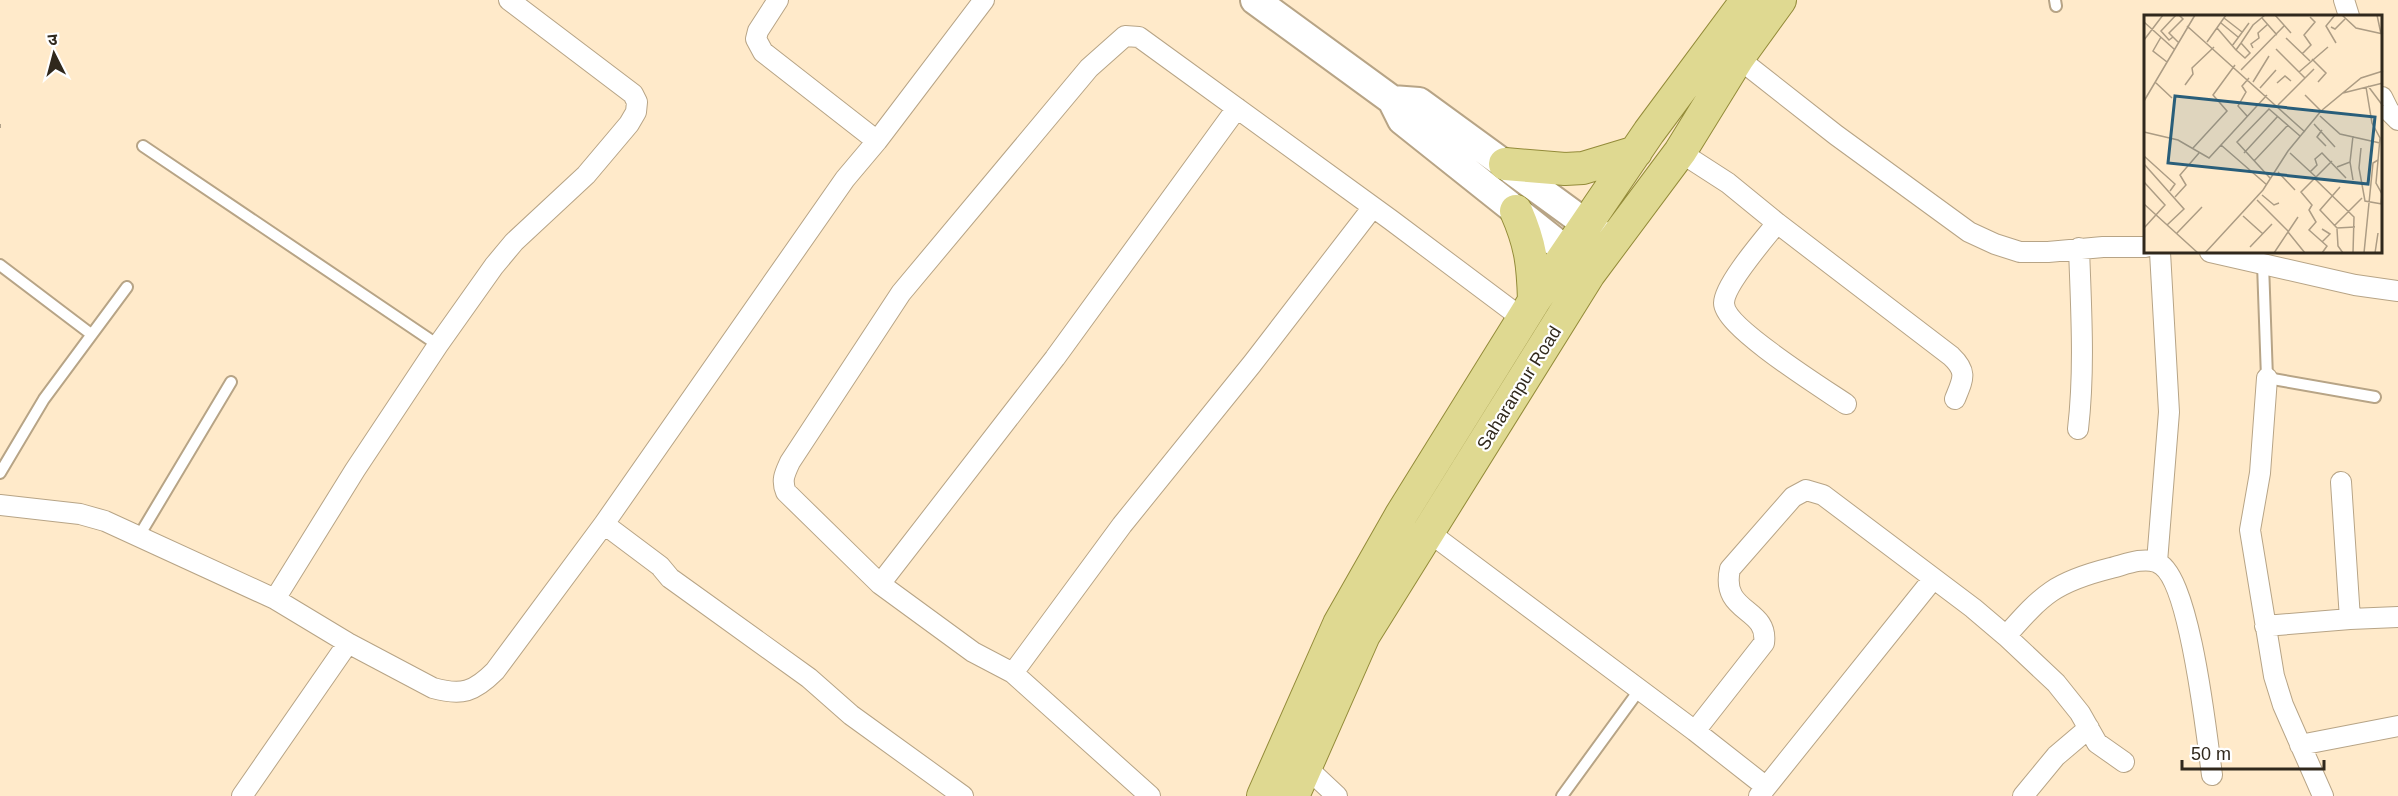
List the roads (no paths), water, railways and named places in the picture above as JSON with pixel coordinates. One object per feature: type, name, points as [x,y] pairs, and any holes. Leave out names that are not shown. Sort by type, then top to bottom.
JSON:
[{"type":"main road","name":"Saharanpur Road","points":[[1293,796],[1306,767],[1351,629],[1430,532],[1579,263],[1588,224],[1636,152],[1746,0]]},
{"type":"main road","name":"Saharanpur Road","points":[[1263,796],[1351,629],[1401,515],[1529,310],[1579,263],[1612,243],[1680,152],[1738,58],[1780,0]]},
{"type":"main road","points":[[1505,164],[1583,168],[1636,152]]},
{"type":"main road","points":[[1516,211],[1528,238],[1533,264],[1529,310]]},
{"type":"street","points":[[275,599],[355,470],[494,266],[514,242],[586,175],[615,142],[636,112],[637,102],[633,94],[509,0]]},
{"type":"street","points":[[778,0],[758,31],[756,39],[763,52],[877,141]]},
{"type":"street","points":[[0,504],[80,514],[105,521],[275,599],[348,643],[433,688],[447,692],[480,687],[495,671],[604,524],[845,179],[877,141],[984,0]]},
{"type":"street","points":[[1255,0],[1392,100],[1402,120],[1579,263]]},
{"type":"street","points":[[2344,0],[2349,15]]},
{"type":"street","points":[[1150,796],[1013,673],[973,652],[880,584],[786,492],[783,484],[784,475],[790,462],[901,293],[1089,69],[1125,36],[1139,37],[1373,207],[1529,310]]},
{"type":"street","points":[[1738,58],[1836,135],[1969,232],[2020,252],[2144,247]]},
{"type":"street","points":[[2383,99],[2389,111],[2398,120]]},
{"type":"street","points":[[1392,100],[1419,102],[1612,243]]},
{"type":"street","points":[[880,584],[1055,358],[1237,108]]},
{"type":"street","points":[[1680,152],[1728,183],[1959,364],[1963,372],[1955,399]]},
{"type":"street","points":[[1013,673],[1122,525],[1252,364],[1373,207]]},
{"type":"street","points":[[1777,223],[1749,259],[1727,294],[1724,303],[1726,312],[1741,329],[1805,377],[1846,404]]},
{"type":"street","points":[[2078,429],[2082,396],[2079,248]]},
{"type":"street","points":[[2157,562],[2169,412],[2160,254]]},
{"type":"street","points":[[2219,254],[2355,285],[2398,291]]},
{"type":"street","points":[[2267,378],[2260,472],[2250,530],[2265,626],[2283,705],[2323,796]]},
{"type":"street","points":[[2341,482],[2350,618]]},
{"type":"street","points":[[1695,731],[1764,643],[1765,633],[1762,624],[1732,598],[1728,580],[1730,569],[1793,497],[1806,490],[1823,495],[2006,636],[2050,677],[2080,713],[2097,743],[2124,762]]},
{"type":"street","points":[[604,524],[660,566],[670,578],[809,678],[851,715],[963,796]]},
{"type":"street","points":[[1430,532],[1695,731],[1762,791],[1934,579]]},
{"type":"street","points":[[2006,636],[2036,602],[2056,586],[2083,575],[2111,568],[2142,561],[2157,562],[2166,570],[2187,623],[2194,650],[2212,775]]},
{"type":"street","points":[[2265,626],[2350,618],[2398,617]]},
{"type":"street","points":[[242,796],[348,643]]},
{"type":"street","points":[[2300,745],[2398,726]]},
{"type":"street","points":[[2023,796],[2056,756],[2089,728]]},
{"type":"street","points":[[1306,767],[1337,796]]},
{"type":"lane","points":[[143,146],[438,345]]},
{"type":"lane","points":[[2262,264],[2267,378],[2374,397]]},
{"type":"lane","points":[[0,265],[91,334]]},
{"type":"lane","points":[[0,473],[44,399],[127,287]]},
{"type":"lane","points":[[139,536],[231,382]]},
{"type":"lane","points":[[1562,796],[1640,689]]}]
